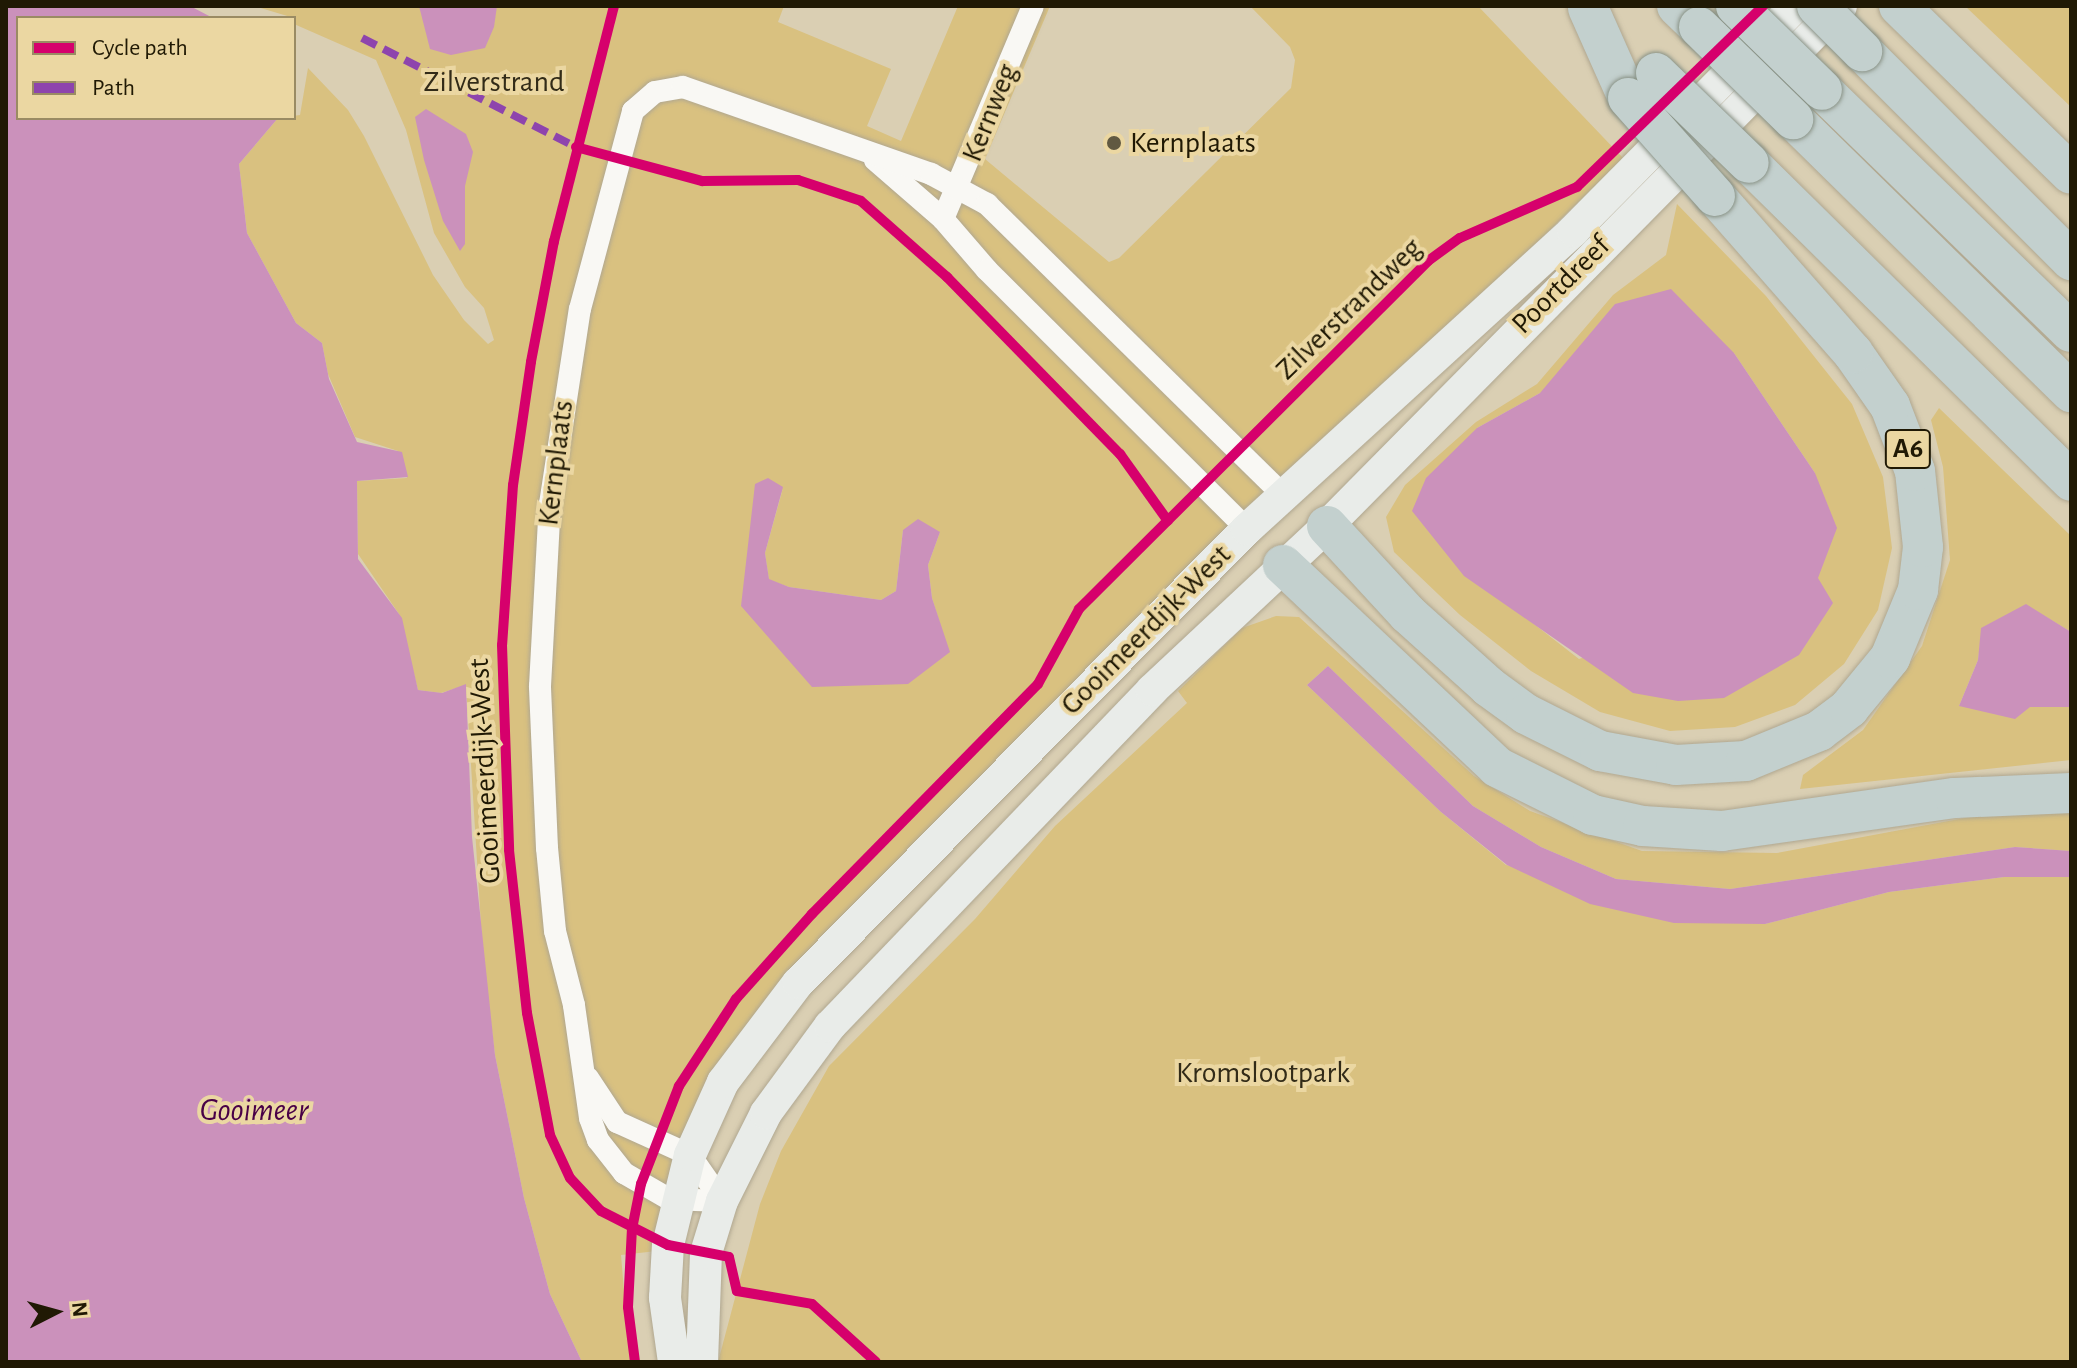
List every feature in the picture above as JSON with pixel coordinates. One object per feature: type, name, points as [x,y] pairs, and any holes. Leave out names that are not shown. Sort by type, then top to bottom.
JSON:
[{"type":"highway","points":[[1736,6],[2071,332]]},
{"type":"highway","points":[[1817,6],[2071,260]]},
{"type":"highway","name":"A6","points":[[1327,526],[1408,614],[1489,687],[1526,714],[1600,751],[1676,765],[1746,761],[1819,731],[1849,708],[1890,658],[1918,590],[1923,547],[1915,471],[1890,406],[1853,353],[1715,196],[1587,7]]},
{"type":"highway","points":[[1912,7],[2071,138]]},
{"type":"highway","points":[[1912,7],[2071,174]]},
{"type":"highway","points":[[1688,17],[2071,392]]},
{"type":"highway","name":"A6","points":[[1642,85],[1749,163],[2071,481]]},
{"type":"highway","points":[[1283,565],[1497,767],[1593,815],[1643,826],[1722,831],[1955,798],[2071,793]]},
{"type":"street","name":"Kernweg","points":[[943,219],[960,188],[1033,6]]},
{"type":"street","name":"Poortdreef","points":[[1247,529],[1286,498],[1573,231],[1796,6]]},
{"type":"street","name":"Poortdreef","points":[[1283,565],[1327,526],[1841,6]]},
{"type":"street","name":"Kernplaats","points":[[722,1201],[675,1202],[632,1179],[610,1158],[590,1118],[585,1074],[555,931],[547,848],[542,609],[563,403],[580,309],[628,128],[645,98],[683,87],[960,188],[1015,230],[1286,498],[1327,526]]},
{"type":"street","name":"Kernplaats","points":[[868,154],[943,219],[987,270],[1283,565]]},
{"type":"street","name":"Gooimeerdijk-West","points":[[674,1362],[665,1298],[675,1202],[690,1155],[723,1082],[798,983],[1247,529]]},
{"type":"street","name":"Gooimeerdijk-West","points":[[702,1362],[706,1253],[722,1201],[766,1113],[830,1026],[1152,690],[1283,565]]},
{"type":"street","name":"Kernplaats","points":[[585,1074],[627,1130],[690,1155]]},
{"type":"street","points":[[690,1155],[722,1201]]},
{"type":"green space","name":"Zilverstrand","points":[[254,6],[784,6],[778,22],[891,69],[867,126],[901,141],[958,6],[1050,6],[985,159],[1109,262],[1119,258],[1291,88],[1295,60],[1290,47],[1250,6],[1478,6],[1623,158],[820,946],[747,1035],[657,1251],[621,1255],[630,1362],[582,1362],[550,1294],[524,1198],[495,1055],[483,957],[466,685],[441,693],[418,690],[399,614],[358,554],[357,481],[407,478],[398,451],[355,437],[328,374],[322,343],[296,323],[247,233],[239,164],[276,120],[296,120],[296,116],[300,115],[308,68],[348,110],[364,136],[433,275],[464,320],[488,344],[494,340],[484,308],[465,287],[434,233],[406,130],[376,60],[296,25],[296,16]],"holes":[[[783,488],[765,553],[769,580],[789,587],[881,600],[896,591],[903,530],[940,532],[928,565],[932,598],[949,652],[741,606]]]},
{"type":"green space","points":[[1965,6],[2071,6],[2071,107]]},
{"type":"green space","points":[[1677,204],[1766,296],[1852,404],[1883,477],[1892,548],[1878,610],[1844,664],[1795,705],[1735,727],[1670,731],[1600,712],[1531,671],[1460,615],[1394,552],[1386,517],[1405,485],[1476,422],[1537,384],[1613,295],[1666,255]],"holes":[[[1734,353],[1815,473],[1818,578],[1579,659],[1525,617],[1477,428],[1540,393]]]},
{"type":"green space","points":[[1939,408],[2071,536],[2071,632],[2026,605],[1982,628],[1978,660],[1959,706],[2071,707],[2071,760],[1800,789],[1803,775],[1863,730],[1922,646],[1950,560],[1943,467],[1931,420]]},
{"type":"green space","name":"Kromslootpark","points":[[1276,616],[1299,617],[1474,776],[1530,811],[1642,851],[1777,853],[1970,817],[2071,810],[2071,851],[2015,847],[1730,889],[1616,879],[1541,847],[1473,806],[1328,666],[1307,685],[1441,812],[1506,865],[1765,924],[1889,892],[2004,877],[2071,877],[2071,1362],[718,1362],[760,1204],[781,1151],[829,1066],[975,919],[1055,826],[1187,703],[1178,691],[1242,628]]},
{"type":"water","name":"Gooimeer","points":[[6,6],[190,6],[209,16],[16,16],[16,120],[276,120],[239,164],[247,233],[296,323],[322,343],[329,379],[357,442],[402,452],[408,477],[357,481],[358,559],[402,618],[418,690],[442,693],[466,684],[472,837],[495,1055],[524,1198],[550,1294],[582,1362],[6,1362]]},
{"type":"water","points":[[419,6],[497,6],[494,27],[485,48],[451,55],[430,49]]},
{"type":"water","points":[[426,109],[466,134],[473,152],[465,186],[465,244],[460,251],[443,221],[424,160],[415,117]]},
{"type":"water","points":[[1671,289],[1734,353],[1815,473],[1837,528],[1818,578],[1833,603],[1799,655],[1724,698],[1678,701],[1633,693],[1464,576],[1412,511],[1426,478],[1477,428],[1540,393],[1615,304]]},
{"type":"water","points":[[768,478],[783,487],[765,553],[769,579],[789,587],[881,600],[896,591],[903,530],[918,519],[940,532],[928,565],[932,598],[950,652],[908,684],[812,687],[741,606],[755,484]]},
{"type":"water","points":[[2026,604],[2071,632],[2071,707],[2030,707],[2015,719],[1959,706],[1978,660],[1981,628]]},
{"type":"water","points":[[1328,666],[1473,806],[1541,847],[1616,879],[1730,889],[2015,847],[2071,851],[2071,877],[2004,877],[1889,892],[1765,924],[1674,923],[1590,904],[1507,865],[1441,812],[1307,685]]},
{"type":"marked path","points":[[362,38],[576,147]]},
{"type":"cycle path","points":[[614,6],[554,241],[531,362],[513,485],[502,645],[509,850],[527,1013],[550,1135],[570,1178],[601,1211],[668,1245],[729,1257],[737,1291],[812,1304],[876,1362]]},
{"type":"cycle path","name":"Zilverstrandweg","points":[[635,1362],[628,1307],[632,1229],[641,1184],[679,1086],[736,999],[812,914],[1038,684],[1079,609],[1428,261],[1460,238],[1577,187],[1763,6]]},
{"type":"cycle path","points":[[576,147],[702,181],[798,180],[861,201],[947,277],[1120,454],[1168,521]]},
{"type":"place","name":"Kernplaats","points":[[1114,143]]}]
